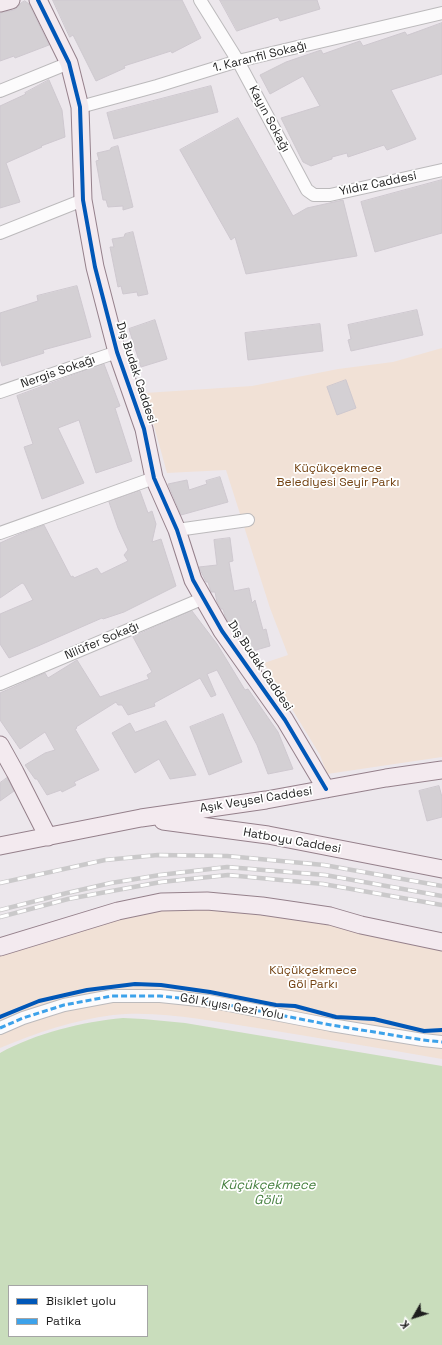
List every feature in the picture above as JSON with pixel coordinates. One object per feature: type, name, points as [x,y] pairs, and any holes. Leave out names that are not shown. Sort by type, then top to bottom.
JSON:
[{"type":"street","points":[[0,4],[11,0]]},
{"type":"street","name":"Dış Budak Caddesi","points":[[38,0],[69,63],[80,107],[83,200],[95,267],[117,352],[144,430],[154,478],[177,530],[193,580],[222,631],[285,720],[326,789]]},
{"type":"street","name":"Kayın Sokağı","points":[[200,0],[238,61],[307,190],[314,195]]},
{"type":"street","name":"1. Karanfil Sokağı","points":[[80,107],[157,86],[238,61],[442,13]]},
{"type":"street","points":[[0,91],[69,63]]},
{"type":"street","name":"Yıldız Caddesi","points":[[314,195],[330,195],[442,170]]},
{"type":"street","points":[[0,233],[83,200]]},
{"type":"street","name":"Nergis Sokağı","points":[[0,392],[117,352]]},
{"type":"street","points":[[0,533],[154,478]]},
{"type":"street","points":[[177,530],[248,520]]},
{"type":"street","name":"Nilüfer Sokağı","points":[[0,684],[204,598]]},
{"type":"street","points":[[0,745],[48,837]]},
{"type":"street","name":"Aşık Veysel Caddesi","points":[[0,846],[141,818],[266,800],[386,778],[442,770]]},
{"type":"street","name":"Hatboyu Caddesi","points":[[141,818],[268,835],[442,870]]},
{"type":"street","points":[[0,947],[118,911],[161,902],[207,901],[262,906],[330,916],[362,925],[442,942]]},
{"type":"street","name":"Göl Kıyısı Gezi Yolu","points":[[0,1028],[23,1018],[64,1005],[112,996],[160,996],[208,1001],[331,1025],[442,1042]]},
{"type":"green space","name":"Küçükçekmece Belediyesi Seyir Parkı","points":[[442,348],[442,757],[327,774],[320,755],[264,663],[288,655],[270,608],[226,470],[167,473],[145,393],[252,386],[338,369],[393,362]]},
{"type":"green space","name":"Küçükçekmece Göl Parkı","points":[[157,909],[259,911],[331,922],[442,949],[442,1059],[203,1019],[148,1014],[113,1015],[84,1020],[41,1032],[0,1048],[0,954],[44,938]]},
{"type":"water","name":"Küçükçekmece Gölü","points":[[123,1018],[185,1023],[442,1066],[442,1345],[0,1345],[0,1053],[44,1034],[92,1022]]},
{"type":"building","points":[[53,0],[182,0],[201,38],[172,53],[171,51],[124,66],[125,68],[96,81],[73,35],[70,37]]},
{"type":"building","points":[[220,0],[317,0],[320,9],[280,21],[278,17],[237,31]]},
{"type":"building","points":[[25,1],[29,4],[49,45],[15,58],[14,56],[0,61],[0,13],[14,10]]},
{"type":"building","points":[[442,23],[442,74],[391,90],[416,139],[387,150],[384,145],[348,157],[347,153],[332,157],[332,159],[311,166],[303,162],[281,118],[320,106],[303,76],[270,94],[260,75],[286,62],[321,50],[323,54],[360,41],[363,46],[405,32],[407,35]]},
{"type":"building","points":[[49,80],[62,110],[65,137],[41,146],[42,147],[6,163],[20,202],[0,208],[0,106],[26,94],[25,93]]},
{"type":"building","points":[[211,86],[218,112],[114,139],[107,113]]},
{"type":"building","points":[[238,118],[293,216],[307,208],[343,200],[357,256],[246,274],[235,237],[231,240],[180,150]]},
{"type":"building","points":[[118,146],[133,207],[123,210],[123,206],[108,207],[106,200],[103,200],[96,161],[99,160],[97,153],[110,150],[111,148]]},
{"type":"building","points":[[442,180],[442,233],[375,252],[361,202]]},
{"type":"building","points":[[133,232],[148,294],[138,296],[137,292],[123,294],[121,286],[118,287],[110,247],[114,247],[112,239],[124,237],[125,234]]},
{"type":"building","points":[[77,286],[91,337],[43,350],[44,353],[2,366],[0,359],[0,313],[38,301],[37,296]]},
{"type":"building","points":[[417,310],[423,335],[351,351],[348,340],[351,339],[348,325]]},
{"type":"building","points":[[155,320],[167,359],[141,367],[129,329]]},
{"type":"building","points":[[320,324],[323,351],[248,360],[245,333]]},
{"type":"building","points":[[104,364],[120,406],[115,408],[132,461],[96,473],[79,420],[58,428],[84,483],[42,499],[24,447],[33,444],[17,396]]},
{"type":"building","points":[[346,380],[356,408],[337,415],[327,387]]},
{"type":"building","points":[[220,477],[228,502],[181,515],[168,484],[187,480],[189,490],[207,484],[206,481]]},
{"type":"building","points":[[140,491],[148,513],[152,511],[156,524],[152,542],[161,539],[176,586],[124,612],[103,619],[102,618],[9,658],[0,644],[0,614],[33,600],[22,583],[0,598],[0,543],[44,525],[71,577],[73,576],[74,578],[97,568],[101,574],[128,561],[124,555],[128,550],[118,528],[109,502]]},
{"type":"building","points":[[230,538],[233,561],[229,562],[234,591],[249,588],[252,603],[255,600],[263,630],[266,629],[270,646],[249,652],[246,648],[240,625],[230,626],[223,609],[221,609],[217,602],[215,592],[211,592],[208,582],[206,582],[199,567],[217,565],[214,540]]},
{"type":"building","points":[[192,611],[217,644],[245,690],[248,689],[278,732],[293,769],[268,774],[257,745],[217,670],[207,674],[216,695],[211,697],[200,678],[154,703],[155,706],[128,715],[122,705],[118,705],[116,702],[76,727],[77,728],[75,729],[99,770],[74,782],[76,785],[62,792],[61,790],[47,795],[37,779],[35,779],[25,765],[45,753],[55,750],[45,732],[20,749],[0,720],[0,693],[45,673],[48,678],[77,660],[100,697],[149,679],[147,675],[152,672],[133,637]]},
{"type":"building","points":[[223,714],[242,762],[209,775],[190,727]]},
{"type":"building","points":[[166,721],[196,775],[170,779],[159,759],[135,773],[112,733],[130,723],[135,732]]},
{"type":"building","points":[[7,778],[14,791],[0,801],[0,783]]},
{"type":"building","points":[[439,786],[442,797],[442,817],[427,821],[419,791]]},
{"type":"railway","points":[[0,883],[105,860],[158,855],[227,856],[324,865],[442,886]]},
{"type":"railway","points":[[0,910],[111,883],[160,875],[227,867],[325,875],[442,896]]},
{"type":"railway","points":[[0,917],[68,899],[161,882],[228,875],[323,884],[442,905]]},
{"type":"marked path","points":[[0,1028],[23,1018],[64,1005],[112,996],[160,996],[208,1001],[331,1025],[442,1042]]},
{"type":"cycle path","points":[[38,0],[69,63],[80,107],[83,200],[95,267],[117,352],[144,429],[154,478],[177,530],[193,580],[222,631],[285,720],[326,789]]},
{"type":"cycle path","points":[[0,1017],[39,1001],[87,990],[135,984],[161,985],[210,992],[276,1005],[295,1006],[336,1017],[374,1019],[424,1031],[442,1030]]}]
